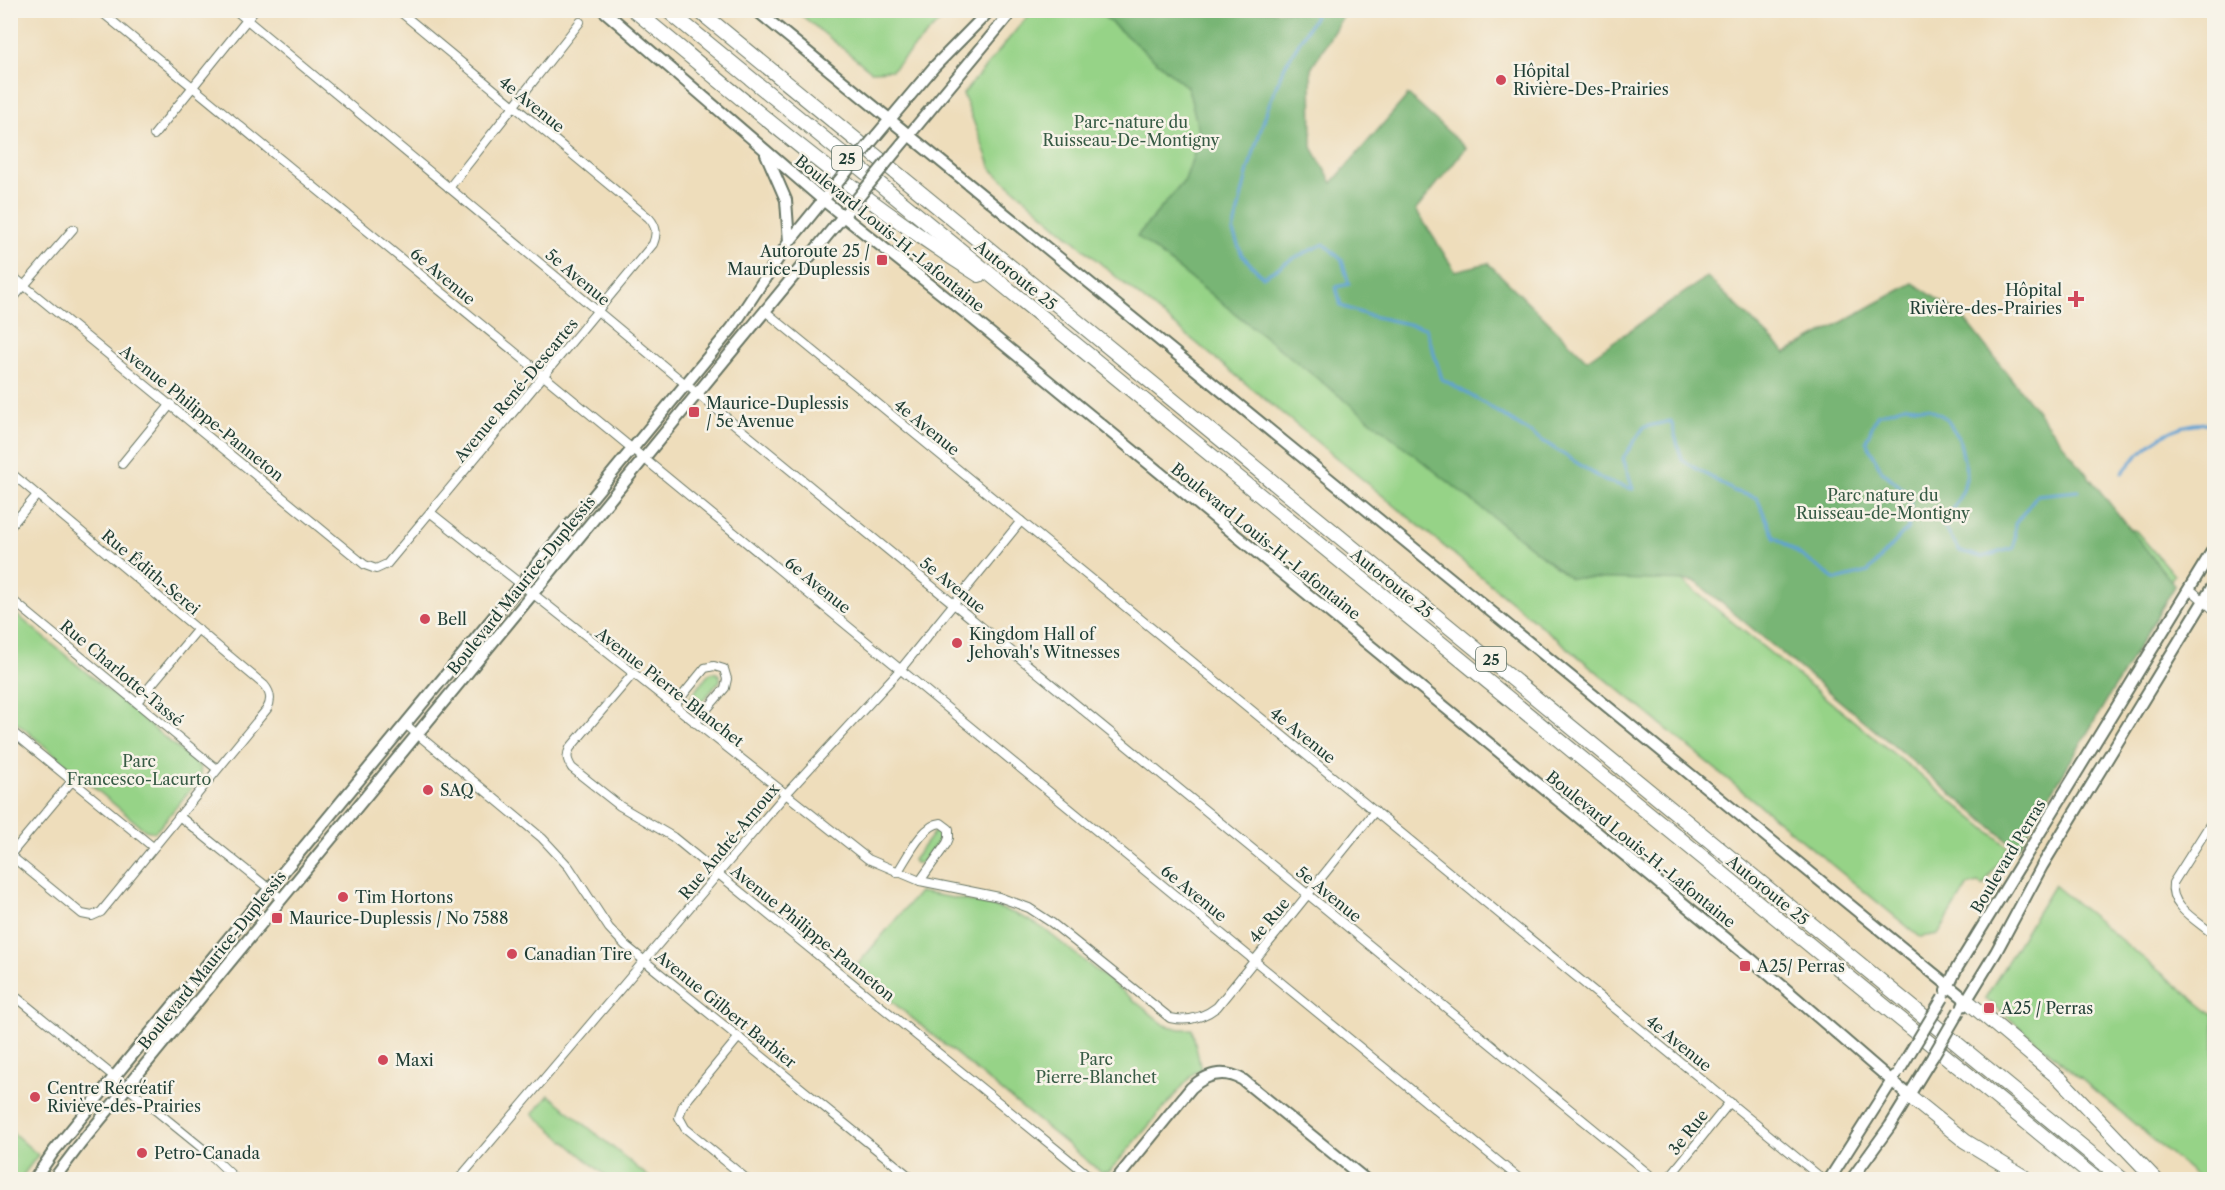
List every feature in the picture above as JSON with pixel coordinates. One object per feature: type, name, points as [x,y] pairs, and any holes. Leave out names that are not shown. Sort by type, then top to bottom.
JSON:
[{"type":"highway","points":[[634,10],[879,208],[926,242],[1027,305]]},
{"type":"highway","name":"Autoroute 25","points":[[667,10],[2097,1179]]},
{"type":"highway","name":"Autoroute 25","points":[[698,10],[2123,1179]]},
{"type":"highway","points":[[704,10],[730,36]]},
{"type":"highway","points":[[1963,1006],[2061,1080],[2156,1179]]},
{"type":"highway","points":[[1911,1091],[1976,1148],[2029,1179]]},
{"type":"main road","name":"Boulevard Louis-H.-Lafontaine","points":[[603,10],[823,201],[976,322],[1733,944],[1892,1081],[1911,1091]]},
{"type":"main road","points":[[756,10],[1948,985],[1963,1006]]},
{"type":"main road","name":"Boulevard Maurice-Duplessis","points":[[34,1179],[54,1151],[732,328],[789,242],[934,67],[990,10]]},
{"type":"main road","name":"Boulevard Maurice-Duplessis","points":[[53,1179],[1013,10]]},
{"type":"main road","points":[[764,150],[786,200],[789,242]]},
{"type":"main road","name":"Boulevard Perras","points":[[1829,1179],[1899,1071],[2025,856],[2214,548]]},
{"type":"main road","points":[[1851,1179],[1890,1126],[1995,952],[2039,872],[2214,584]]},
{"type":"main road","points":[[1116,1179],[1191,1088],[1201,1079],[1212,1074],[1233,1074],[1243,1080],[1366,1179]]},
{"type":"street","name":"6e Avenue","points":[[99,10],[1521,1179]]},
{"type":"street","name":"5e Avenue","points":[[235,10],[685,384],[1656,1179]]},
{"type":"street","points":[[154,135],[255,10]]},
{"type":"street","name":"4e Avenue","points":[[398,10],[649,218]]},
{"type":"street","points":[[449,188],[580,22]]},
{"type":"street","name":"Avenue René-Descartes","points":[[376,569],[387,564],[431,513],[653,244],[656,230],[649,218]]},
{"type":"street","points":[[10,302],[73,229]]},
{"type":"street","name":"Avenue Philippe-Panneton","points":[[10,274],[365,565],[376,569]]},
{"type":"street","name":"4e Avenue","points":[[765,311],[1824,1179]]},
{"type":"street","points":[[122,464],[171,404]]},
{"type":"street","name":"Rue Édith-Serei","points":[[10,472],[264,685],[271,702],[217,769]]},
{"type":"street","points":[[10,527],[37,495]]},
{"type":"street","name":"Avenue Pierre-Blanchet","points":[[431,513],[632,675],[868,859],[920,881],[999,897],[1029,908],[1052,923],[1163,1013],[1178,1020],[1204,1016]]},
{"type":"street","name":"Rue André-Arnoux","points":[[458,1179],[785,795],[900,670],[1021,521]]},
{"type":"street","points":[[2190,589],[2214,610]]},
{"type":"street","name":"Rue Charlotte-Tassé","points":[[10,598],[217,769]]},
{"type":"street","points":[[137,702],[198,629]]},
{"type":"street","points":[[674,706],[705,668],[714,666],[724,669],[727,679],[725,688],[695,723]]},
{"type":"street","name":"Avenue Philippe-Panneton","points":[[632,675],[570,748],[567,754],[572,768],[620,806],[666,832],[1094,1179]]},
{"type":"street","name":"Avenue Gilbert Barbier","points":[[405,724],[542,838],[569,867],[609,928],[625,945],[914,1179]]},
{"type":"street","points":[[10,730],[153,847]]},
{"type":"street","points":[[72,781],[10,855],[82,914],[92,916],[101,912],[217,769]]},
{"type":"street","name":"4e Rue","points":[[1204,1016],[1217,1006],[1375,811]]},
{"type":"street","points":[[179,816],[282,898]]},
{"type":"street","points":[[2214,818],[2173,883],[2173,894],[2178,904],[2214,934]]},
{"type":"street","points":[[897,873],[931,825],[941,823],[946,825],[949,838],[920,881]]},
{"type":"street","points":[[10,992],[237,1179]]},
{"type":"street","points":[[739,1037],[683,1105],[680,1117],[685,1128],[748,1179]]},
{"type":"street","name":"3e Rue","points":[[1667,1179],[1730,1102]]},
{"type":"green space","points":[[796,11],[950,11],[892,70],[871,71]]},
{"type":"green space","name":"Parc-nature du Ruisseau-De-Montigny","points":[[1032,11],[1169,11],[1278,62],[1368,326],[2136,531],[2174,575],[2156,603],[1699,583],[1681,580],[2008,847],[1983,886],[1978,883],[1968,885],[1938,934],[1920,937],[1121,281],[992,170],[963,94]]},
{"type":"green space","name":"Parc nature du Ruisseau-de-Montigny","points":[[1097,11],[1346,11],[1311,69],[1312,147],[1332,183],[1408,95],[1466,148],[1416,210],[1455,271],[1488,263],[1587,360],[1707,277],[1786,353],[1913,283],[1961,315],[2175,586],[2018,849],[1695,581],[1570,578],[1137,236],[1185,180],[1200,136],[1188,88]]},
{"type":"green space","name":"Parc Francesco-Lacurto","points":[[10,609],[200,767],[201,777],[154,832],[145,830],[11,718]]},
{"type":"green space","points":[[714,672],[720,675],[720,681],[698,706],[690,699],[691,696],[709,674]]},
{"type":"green space","points":[[939,831],[942,835],[941,839],[921,863],[915,863],[913,860],[934,832]]},
{"type":"green space","points":[[2054,885],[2214,1016],[2214,1179],[2200,1179],[1985,998]]},
{"type":"green space","name":"Parc Pierre-Blanchet","points":[[919,892],[1000,908],[1030,921],[1044,929],[1165,1025],[1192,1029],[1201,1069],[1194,1073],[1109,1172],[1101,1172],[853,970]]},
{"type":"green space","points":[[549,1095],[651,1179],[605,1179],[607,1177],[533,1114]]},
{"type":"green space","points":[[11,1131],[38,1155],[20,1179],[11,1179]]},
{"type":"waterway","points":[[1196,10],[1206,13],[1211,10]]},
{"type":"waterway","points":[[1311,10],[1315,16],[1283,69],[1268,107],[1248,170],[1233,232],[1242,255],[1263,277],[1294,258],[1324,244],[1342,260],[1349,284],[1336,287],[1341,306],[1367,315],[1426,328],[1442,379],[1487,405],[1605,481],[1633,489],[1623,458],[1644,427],[1671,421],[1682,460],[1734,491],[1757,498],[1775,539],[1775,537],[1836,580],[1868,572],[1908,528],[1911,496],[1881,470],[1866,441],[1877,415],[1905,406],[1928,408],[1946,418],[1959,438],[1967,474],[1963,490],[1944,527],[1960,551],[1982,557],[2014,548],[2015,524],[2037,495],[2078,491]]},
{"type":"waterway","points":[[2122,473],[2140,453],[2174,429],[2200,423],[2214,424]]},
{"type":"place","name":"Hôpital Rivière-Des-Prairies","points":[[1501,80]]},
{"type":"place","name":"Autoroute 25 / Maurice-Duplessis","points":[[882,260]]},
{"type":"place","name":"Hôpital Rivière-des-Prairies","points":[[2076,299]]},
{"type":"place","name":"Maurice-Duplessis / 5e Avenue","points":[[694,412]]},
{"type":"place","name":"Bell","points":[[425,619]]},
{"type":"place","name":"Kingdom Hall of Jehovah's Witnesses","points":[[957,643]]},
{"type":"place","name":"SAQ","points":[[428,790]]},
{"type":"place","name":"Tim Hortons","points":[[343,897]]},
{"type":"place","name":"Maurice-Duplessis / No 7588","points":[[277,918]]},
{"type":"place","name":"Canadian Tire","points":[[512,954]]},
{"type":"place","name":"A25/ Perras","points":[[1745,966]]},
{"type":"place","name":"A25 / Perras","points":[[1989,1008]]},
{"type":"place","name":"Maxi","points":[[383,1060]]},
{"type":"place","name":"Centre Récréatif Riviève-des-Prairies","points":[[35,1097]]},
{"type":"place","name":"Petro-Canada","points":[[142,1153]]}]
